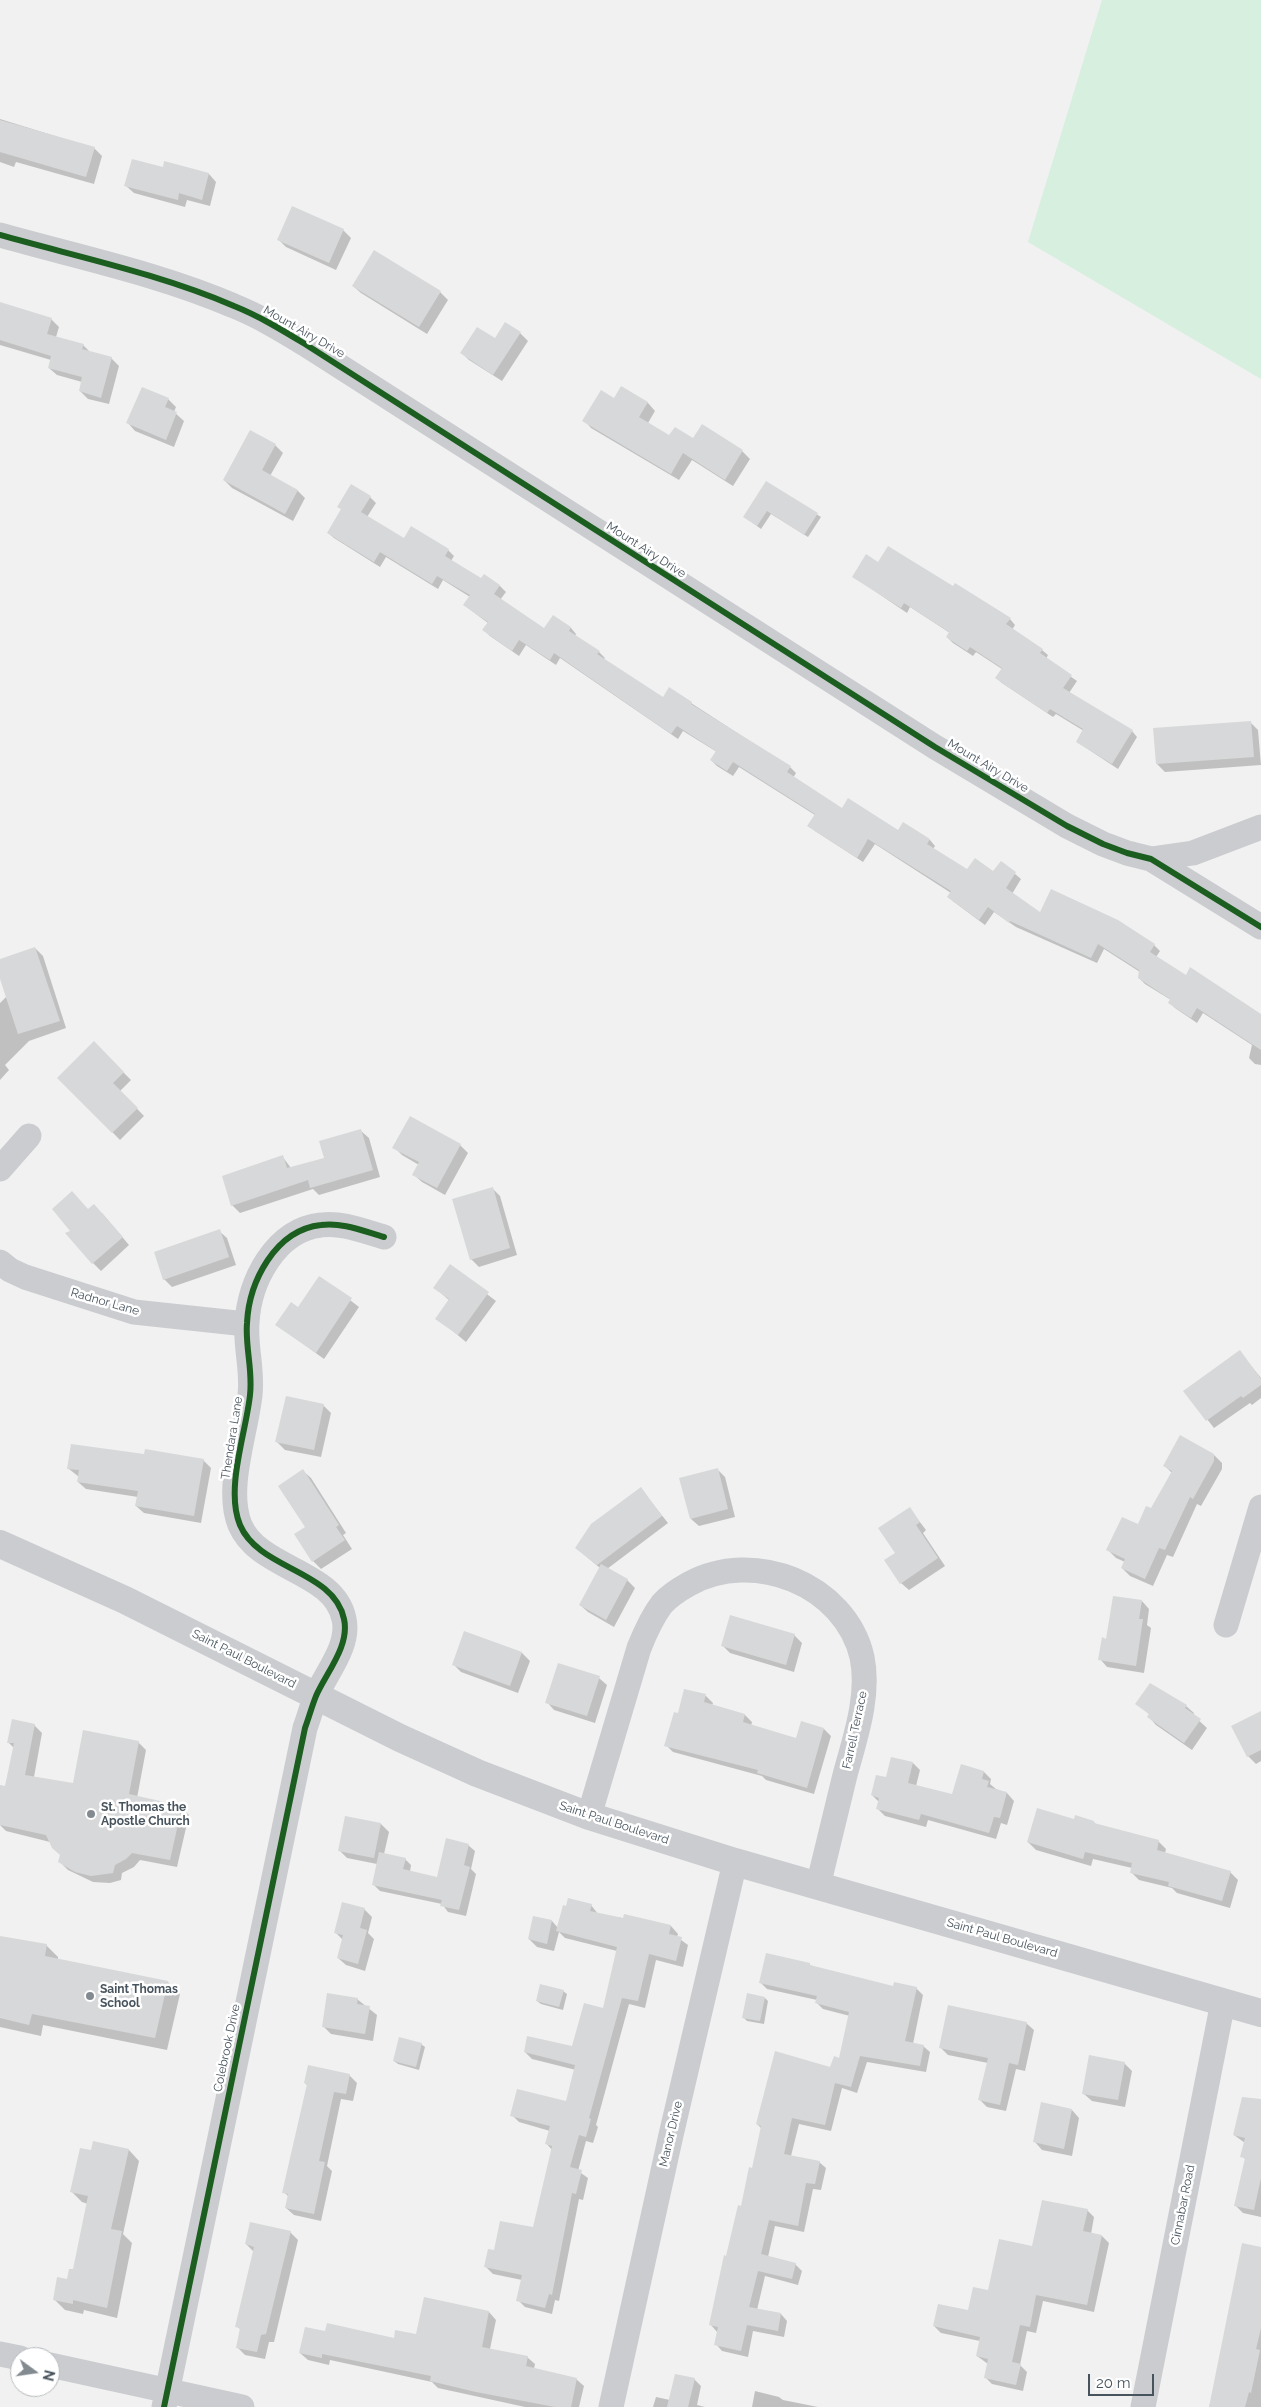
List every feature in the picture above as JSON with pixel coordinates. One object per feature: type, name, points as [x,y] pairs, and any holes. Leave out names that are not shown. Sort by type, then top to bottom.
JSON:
[{"type":"street","name":"Mount Airy Drive","points":[[0,235],[182,286],[235,306],[271,324],[306,344],[935,747],[1067,826],[1103,844],[1151,859],[1261,927]]},
{"type":"street","name":"Mount Airy Drive","points":[[1151,859],[1193,853],[1236,839],[1261,827]]},
{"type":"street","points":[[0,1169],[29,1136]]},
{"type":"street","name":"Thendara Lane","points":[[316,1696],[339,1653],[344,1635],[345,1619],[330,1593],[314,1581],[265,1554],[248,1540],[235,1510],[235,1490],[252,1373],[246,1324],[250,1296],[260,1272],[271,1255],[286,1241],[302,1231],[319,1225],[338,1224],[384,1237]]},
{"type":"street","name":"Radnor Lane","points":[[0,1262],[10,1270],[25,1277],[134,1312],[246,1324]]},
{"type":"street","points":[[1226,1625],[1261,1507]]},
{"type":"street","name":"Saint Paul Boulevard","points":[[0,1544],[125,1600],[400,1738],[478,1773],[589,1816],[735,1862],[1261,2013]]},
{"type":"street","name":"Farrell Terrace","points":[[589,1816],[639,1648],[645,1632],[662,1604],[684,1587],[720,1572],[741,1569],[762,1570],[785,1576],[822,1596],[847,1622],[857,1639],[864,1674],[862,1704],[856,1733],[818,1886]]},
{"type":"street","name":"Colebrook Drive","points":[[165,2399],[305,1728],[316,1696]]},
{"type":"street","name":"Manor Drive","points":[[611,2407],[671,2135],[735,1862]]},
{"type":"street","name":"Cinnabar Road","points":[[1143,2407],[1223,2002]]},
{"type":"street","points":[[60,2368],[165,2399],[242,2407]]},
{"type":"green space","points":[[1102,0],[1261,0],[1261,379],[1028,242]]},
{"type":"building","points":[[0,120],[95,147],[86,177],[0,152]]},
{"type":"building","points":[[132,159],[163,167],[164,161],[209,173],[202,200],[179,193],[178,200],[124,186]]},
{"type":"building","points":[[292,206],[344,229],[329,263],[277,240]]},
{"type":"building","points":[[374,250],[441,291],[419,327],[352,286]]},
{"type":"building","points":[[0,302],[52,318],[47,334],[84,344],[82,349],[112,357],[101,398],[79,391],[82,377],[48,368],[51,356],[0,340]]},
{"type":"building","points":[[505,322],[521,332],[493,375],[460,353],[477,327],[495,338]]},
{"type":"building","points":[[621,386],[648,402],[639,417],[669,435],[675,427],[693,438],[702,424],[743,450],[725,480],[683,453],[671,474],[582,421],[601,390],[614,398]]},
{"type":"building","points":[[142,387],[169,398],[165,407],[177,412],[166,440],[126,423]]},
{"type":"building","points":[[250,430],[276,444],[262,470],[298,490],[285,514],[223,480]]},
{"type":"building","points":[[766,481],[818,513],[804,535],[767,511],[757,526],[743,517]]},
{"type":"building","points":[[351,484],[371,496],[361,512],[404,538],[411,526],[449,549],[445,556],[481,578],[484,574],[500,585],[494,594],[544,628],[553,615],[571,627],[569,631],[600,651],[597,654],[663,697],[669,687],[692,702],[691,704],[791,766],[787,772],[842,808],[848,798],[898,830],[903,822],[930,839],[927,844],[967,869],[975,858],[993,871],[1001,861],[1016,872],[1006,888],[1040,912],[1051,889],[1118,920],[1155,944],[1150,952],[1186,975],[1190,967],[1261,1014],[1261,1050],[1197,1008],[1191,1018],[1168,1003],[1170,999],[1138,978],[1139,970],[1098,944],[1091,958],[1010,921],[1009,923],[988,907],[979,920],[947,897],[951,891],[868,839],[857,858],[807,826],[815,814],[733,762],[727,771],[710,760],[716,751],[677,726],[671,734],[554,653],[550,660],[519,640],[512,651],[482,630],[488,622],[463,605],[470,595],[437,576],[432,584],[380,552],[374,562],[327,533],[341,509],[337,507]]},
{"type":"building","points":[[888,546],[953,586],[955,583],[1011,618],[1006,624],[1043,649],[1040,653],[1072,675],[1063,688],[1133,730],[1112,764],[1076,742],[1083,729],[1050,709],[1047,713],[995,678],[1002,668],[970,647],[967,651],[946,637],[949,632],[904,603],[901,608],[852,577],[866,554],[878,562]]},
{"type":"building","points":[[1251,721],[1254,757],[1156,764],[1153,728]]},
{"type":"building","points":[[35,947],[60,1021],[18,1034],[0,979],[0,959]]},
{"type":"building","points":[[94,1041],[124,1072],[113,1083],[138,1108],[112,1133],[57,1078]]},
{"type":"building","points":[[410,1116],[461,1144],[437,1188],[412,1175],[419,1162],[392,1148]]},
{"type":"building","points":[[361,1129],[373,1170],[310,1188],[308,1180],[231,1206],[222,1176],[283,1155],[287,1168],[324,1158],[319,1141]]},
{"type":"building","points":[[493,1187],[510,1248],[470,1260],[452,1199]]},
{"type":"building","points":[[72,1191],[88,1209],[94,1204],[123,1237],[92,1264],[65,1233],[70,1231],[52,1209]]},
{"type":"building","points":[[220,1229],[229,1257],[163,1280],[154,1252]]},
{"type":"building","points":[[450,1264],[489,1292],[458,1335],[435,1319],[449,1299],[433,1288]]},
{"type":"building","points":[[319,1276],[352,1298],[316,1353],[275,1325],[291,1302],[298,1307]]},
{"type":"building","points":[[1240,1350],[1261,1379],[1261,1385],[1243,1398],[1241,1396],[1206,1421],[1183,1391]]},
{"type":"building","points":[[286,1396],[324,1404],[314,1450],[275,1442]]},
{"type":"building","points":[[1180,1435],[1214,1454],[1214,1461],[1193,1499],[1190,1497],[1165,1550],[1159,1548],[1145,1579],[1121,1568],[1125,1559],[1106,1550],[1122,1517],[1138,1524],[1146,1506],[1151,1508],[1172,1471],[1163,1466]]},
{"type":"building","points":[[71,1444],[144,1454],[145,1449],[204,1459],[194,1516],[135,1506],[138,1491],[77,1482],[79,1470],[67,1469]]},
{"type":"building","points":[[718,1468],[728,1509],[690,1519],[679,1478]]},
{"type":"building","points":[[303,1469],[339,1525],[336,1527],[345,1540],[312,1562],[294,1534],[305,1527],[278,1486]]},
{"type":"building","points":[[641,1487],[662,1516],[597,1565],[575,1548],[591,1524]]},
{"type":"building","points":[[910,1507],[920,1522],[916,1525],[938,1558],[900,1584],[884,1560],[895,1553],[878,1528]]},
{"type":"building","points":[[601,1564],[628,1579],[606,1620],[579,1605]]},
{"type":"building","points":[[1113,1596],[1142,1600],[1139,1619],[1143,1619],[1136,1666],[1098,1660],[1102,1637],[1106,1639]]},
{"type":"building","points":[[730,1615],[795,1634],[786,1665],[721,1646]]},
{"type":"building","points":[[464,1631],[522,1652],[510,1686],[452,1665]]},
{"type":"building","points":[[558,1663],[600,1676],[587,1716],[545,1703]]},
{"type":"building","points":[[1150,1683],[1187,1705],[1185,1708],[1201,1719],[1184,1743],[1147,1717],[1149,1714],[1135,1704]]},
{"type":"building","points":[[684,1689],[706,1694],[704,1702],[745,1714],[743,1722],[796,1738],[801,1721],[824,1728],[807,1788],[757,1773],[758,1770],[664,1746],[674,1712],[678,1713]]},
{"type":"building","points":[[1261,1711],[1261,1750],[1247,1757],[1231,1726]]},
{"type":"building","name":"St. Thomas the Apostle Church","points":[[12,1719],[35,1724],[25,1775],[73,1783],[83,1730],[139,1741],[129,1794],[182,1806],[170,1860],[132,1853],[115,1865],[113,1873],[91,1876],[75,1872],[58,1862],[60,1855],[52,1848],[46,1835],[0,1825],[0,1785],[5,1786],[14,1743],[7,1743]]},
{"type":"building","points":[[891,1757],[913,1762],[908,1783],[952,1794],[961,1764],[984,1771],[982,1779],[989,1781],[987,1787],[1007,1792],[1000,1818],[994,1817],[989,1833],[921,1814],[919,1820],[876,1809],[879,1798],[871,1795],[876,1775],[886,1777]]},
{"type":"building","points":[[1037,1808],[1074,1819],[1075,1815],[1094,1821],[1094,1823],[1159,1840],[1157,1850],[1231,1871],[1222,1901],[1168,1886],[1169,1882],[1130,1873],[1132,1863],[1085,1852],[1083,1859],[1027,1842]]},
{"type":"building","points":[[345,1816],[381,1823],[374,1858],[338,1851]]},
{"type":"building","points":[[446,1838],[469,1844],[464,1865],[470,1867],[459,1910],[440,1906],[442,1900],[372,1885],[379,1852],[406,1858],[403,1869],[437,1877]]},
{"type":"building","points":[[568,1898],[592,1904],[590,1911],[623,1918],[624,1914],[671,1925],[669,1934],[682,1937],[676,1961],[649,1954],[638,2001],[622,1998],[589,2118],[591,2119],[586,2137],[579,2135],[570,2167],[582,2170],[576,2194],[572,2193],[552,2295],[549,2294],[545,2308],[516,2301],[522,2275],[484,2267],[488,2249],[494,2250],[500,2221],[533,2227],[552,2146],[545,2144],[550,2126],[510,2116],[517,2089],[566,2101],[575,2065],[524,2052],[527,2036],[572,2046],[584,2003],[603,2008],[617,1947],[556,1931],[563,1905],[566,1906]]},
{"type":"building","points":[[342,1902],[365,1908],[360,1928],[367,1930],[358,1964],[337,1958],[343,1935],[334,1933]]},
{"type":"building","points":[[533,1916],[552,1920],[547,1944],[528,1939]]},
{"type":"building","name":"Saint Thomas School","points":[[0,1936],[47,1944],[45,1956],[168,1981],[155,2038],[32,2014],[29,2025],[0,2018]]},
{"type":"building","points":[[766,1953],[893,1986],[894,1982],[917,1987],[905,2041],[924,2045],[920,2066],[860,2056],[851,2087],[835,2083],[825,2125],[792,2118],[784,2154],[820,2161],[815,2184],[806,2183],[798,2226],[769,2220],[761,2254],[796,2263],[792,2279],[758,2271],[749,2307],[781,2313],[778,2331],[747,2325],[741,2351],[714,2345],[718,2327],[709,2325],[724,2255],[726,2256],[738,2205],[741,2206],[749,2167],[752,2168],[761,2126],[756,2124],[775,2051],[830,2067],[834,2056],[839,2058],[849,2012],[815,2003],[817,1996],[759,1983]]},
{"type":"building","points":[[540,1984],[564,1990],[559,2007],[536,2001]]},
{"type":"building","points":[[327,1993],[358,1998],[357,2004],[370,2006],[365,2034],[322,2027]]},
{"type":"building","points":[[747,1993],[765,1997],[760,2021],[742,2018]]},
{"type":"building","points":[[948,2005],[1027,2022],[1018,2065],[1009,2063],[1000,2105],[978,2100],[988,2058],[939,2048]]},
{"type":"building","points":[[399,2037],[422,2043],[416,2067],[393,2061]]},
{"type":"building","points":[[1089,2055],[1125,2062],[1118,2100],[1082,2094]]},
{"type":"building","points":[[308,2065],[350,2074],[346,2094],[334,2092],[319,2161],[325,2162],[314,2214],[285,2208],[288,2194],[282,2193],[307,2084],[304,2083]]},
{"type":"building","points":[[1242,2097],[1261,2099],[1261,2178],[1254,2210],[1234,2206],[1245,2158],[1240,2157],[1245,2138],[1233,2135]]},
{"type":"building","points":[[1041,2102],[1072,2109],[1064,2149],[1033,2142]]},
{"type":"building","points":[[93,2141],[129,2149],[111,2229],[122,2231],[107,2308],[73,2300],[73,2304],[53,2300],[57,2277],[67,2279],[69,2269],[73,2269],[88,2196],[70,2192],[80,2148],[91,2150]]},
{"type":"building","points":[[1042,2200],[1088,2209],[1083,2231],[1102,2235],[1087,2305],[1036,2295],[1030,2327],[1020,2325],[1012,2362],[1021,2364],[1016,2385],[984,2378],[988,2359],[976,2356],[980,2337],[933,2326],[938,2304],[968,2310],[973,2287],[988,2290],[999,2239],[1032,2246]]},
{"type":"building","points":[[250,2222],[291,2231],[266,2334],[261,2335],[257,2352],[236,2348],[240,2328],[235,2327],[254,2247],[245,2244]]},
{"type":"building","points":[[1242,2243],[1261,2247],[1261,2328],[1256,2349],[1260,2350],[1251,2393],[1249,2392],[1245,2407],[1209,2407]]},
{"type":"building","points":[[424,2297],[489,2311],[482,2347],[528,2356],[526,2366],[577,2378],[571,2407],[555,2407],[476,2392],[430,2381],[431,2376],[322,2354],[322,2358],[299,2353],[305,2327],[325,2331],[327,2323],[394,2338],[395,2330],[416,2334]]},
{"type":"building","points":[[675,2374],[695,2378],[688,2407],[667,2407]]},
{"type":"cycle path","points":[[0,235],[177,284],[252,314],[305,344],[935,747],[1067,826],[1103,844],[1151,859],[1261,927]]},
{"type":"cycle path","points":[[164,2407],[305,1728],[320,1687],[336,1659],[344,1639],[345,1629],[344,1619],[337,1603],[326,1590],[263,1552],[250,1540],[240,1525],[236,1511],[235,1495],[238,1461],[251,1386],[247,1341],[249,1307],[259,1275],[267,1260],[290,1237],[305,1229],[329,1224],[384,1237]]},
{"type":"place","name":"St. Thomas the Apostle Church","points":[[91,1814]]},
{"type":"place","name":"Saint Thomas School","points":[[90,1996]]}]
